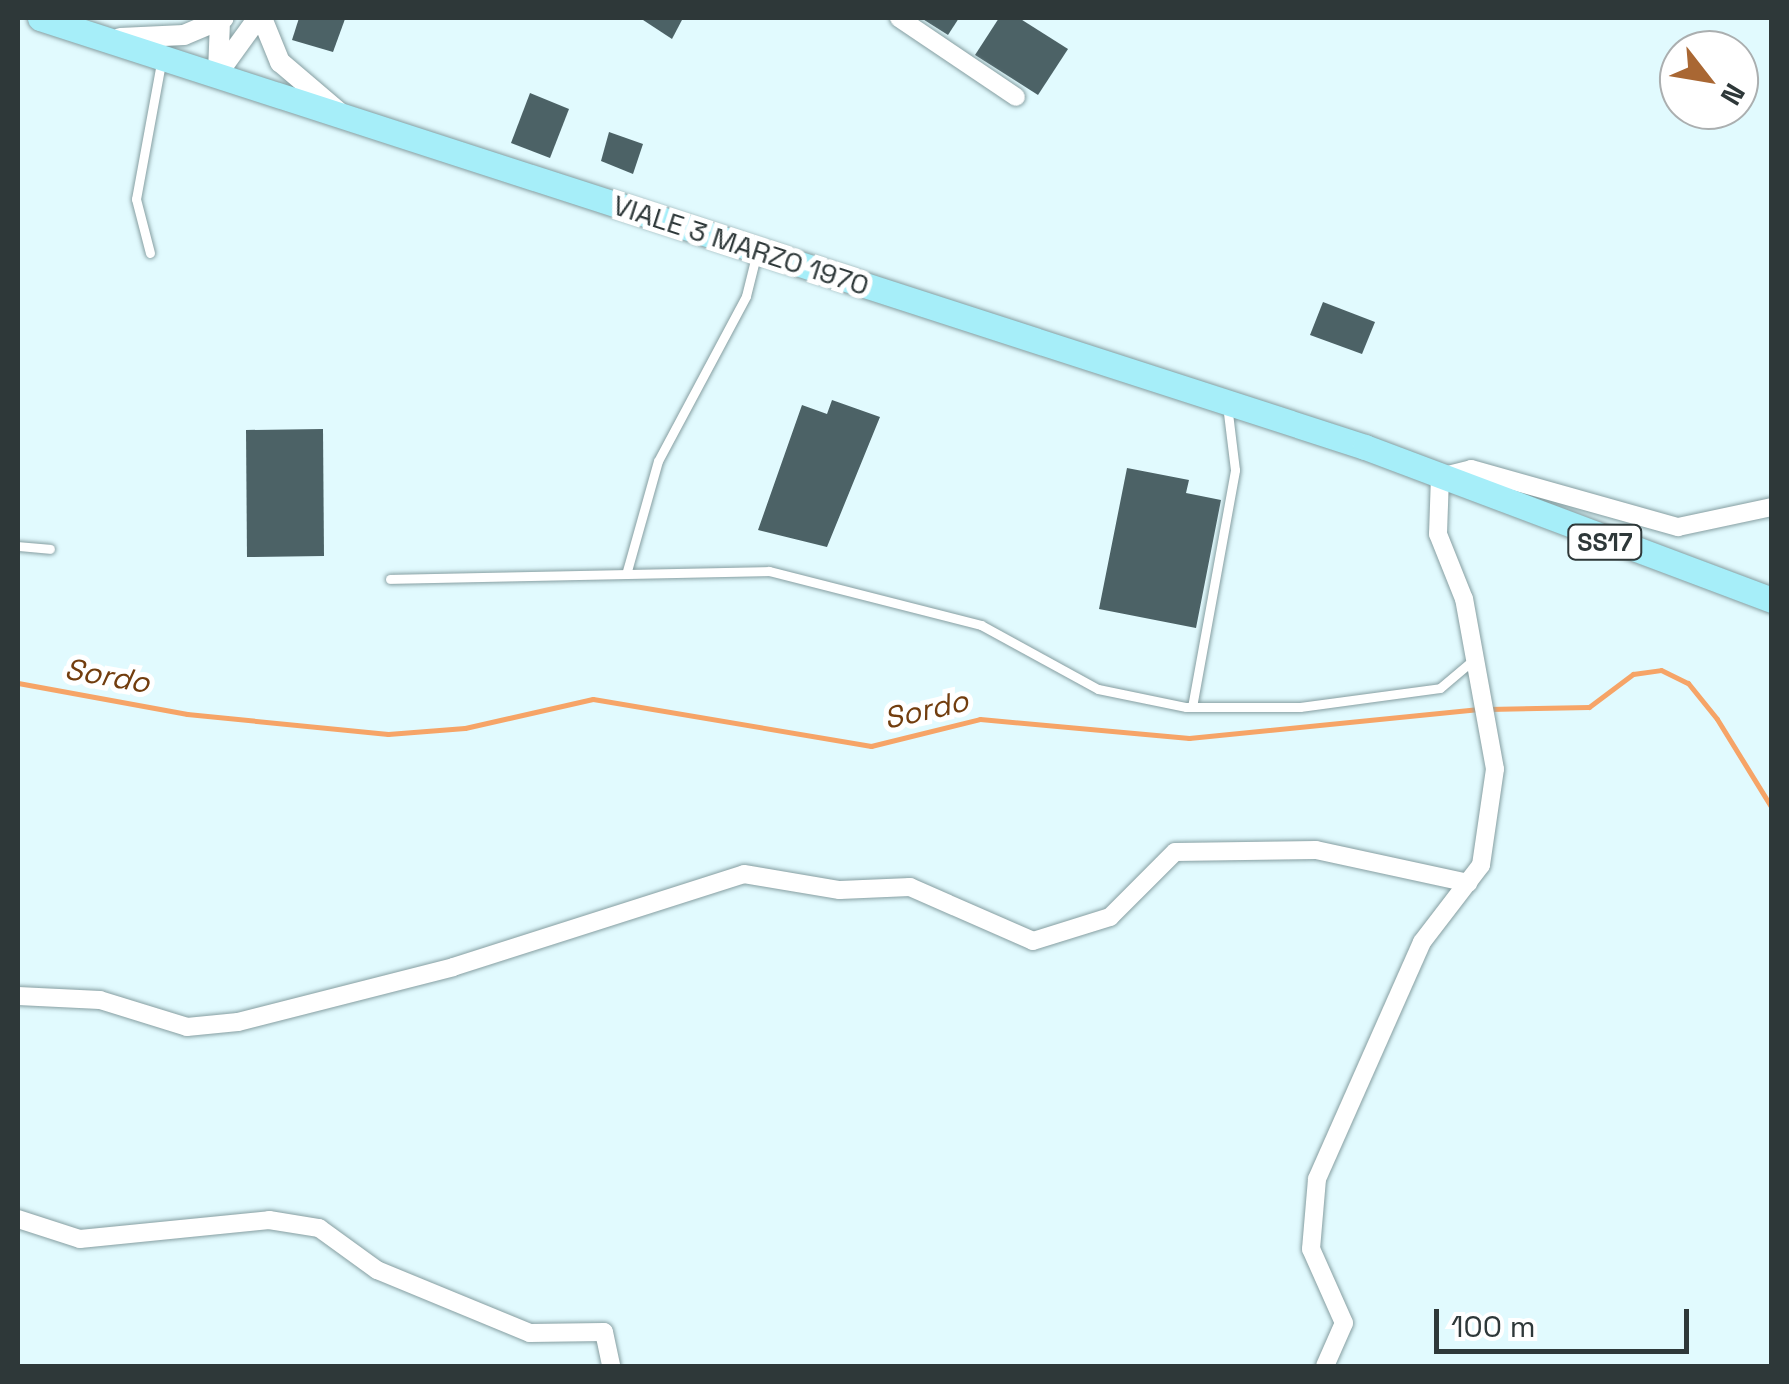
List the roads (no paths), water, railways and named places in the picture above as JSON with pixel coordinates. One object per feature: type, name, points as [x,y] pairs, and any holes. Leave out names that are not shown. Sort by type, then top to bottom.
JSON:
[{"type":"main road","name":"VIALE 3 MARZO 1970","points":[[40,18],[1226,402],[1440,477]]},
{"type":"main road","name":"SS17","points":[[1440,477],[1772,600]]},
{"type":"street","points":[[218,73],[260,18],[280,62],[348,120]]},
{"type":"street","points":[[899,18],[1016,97]]},
{"type":"street","points":[[104,37],[184,35],[222,19],[218,73]]},
{"type":"street","points":[[1325,1366],[1344,1323],[1311,1249],[1317,1179],[1422,942],[1480,865],[1495,770],[1475,654],[1438,534],[1440,477],[1471,469],[1678,527],[1772,507]]},
{"type":"street","points":[[18,996],[100,1000],[187,1027],[238,1022],[453,968],[744,874],[840,890],[910,887],[1032,940],[1110,917],[1175,852],[1316,850],[1468,883]]},
{"type":"street","points":[[18,1219],[80,1239],[269,1220],[318,1228],[377,1270],[530,1333],[604,1332],[612,1366]]},
{"type":"lane","points":[[150,253],[136,198],[163,55]]},
{"type":"lane","points":[[627,571],[658,460],[746,296],[758,250]]},
{"type":"lane","points":[[1192,707],[1236,470],[1226,402]]},
{"type":"lane","points":[[18,546],[50,550]]},
{"type":"lane","points":[[390,579],[769,571],[897,600],[1027,644],[1098,689],[1192,707],[1300,707],[1440,688],[1464,676],[1475,654]]},
{"type":"waterway","name":"Sordo","points":[[1488,709],[1589,707],[1633,674],[1661,670],[1688,683],[1717,719],[1772,808]]},
{"type":"waterway","name":"Sordo","points":[[18,683],[187,714],[388,734],[465,728],[593,699],[871,746],[980,719],[1189,738],[1477,709]]}]
